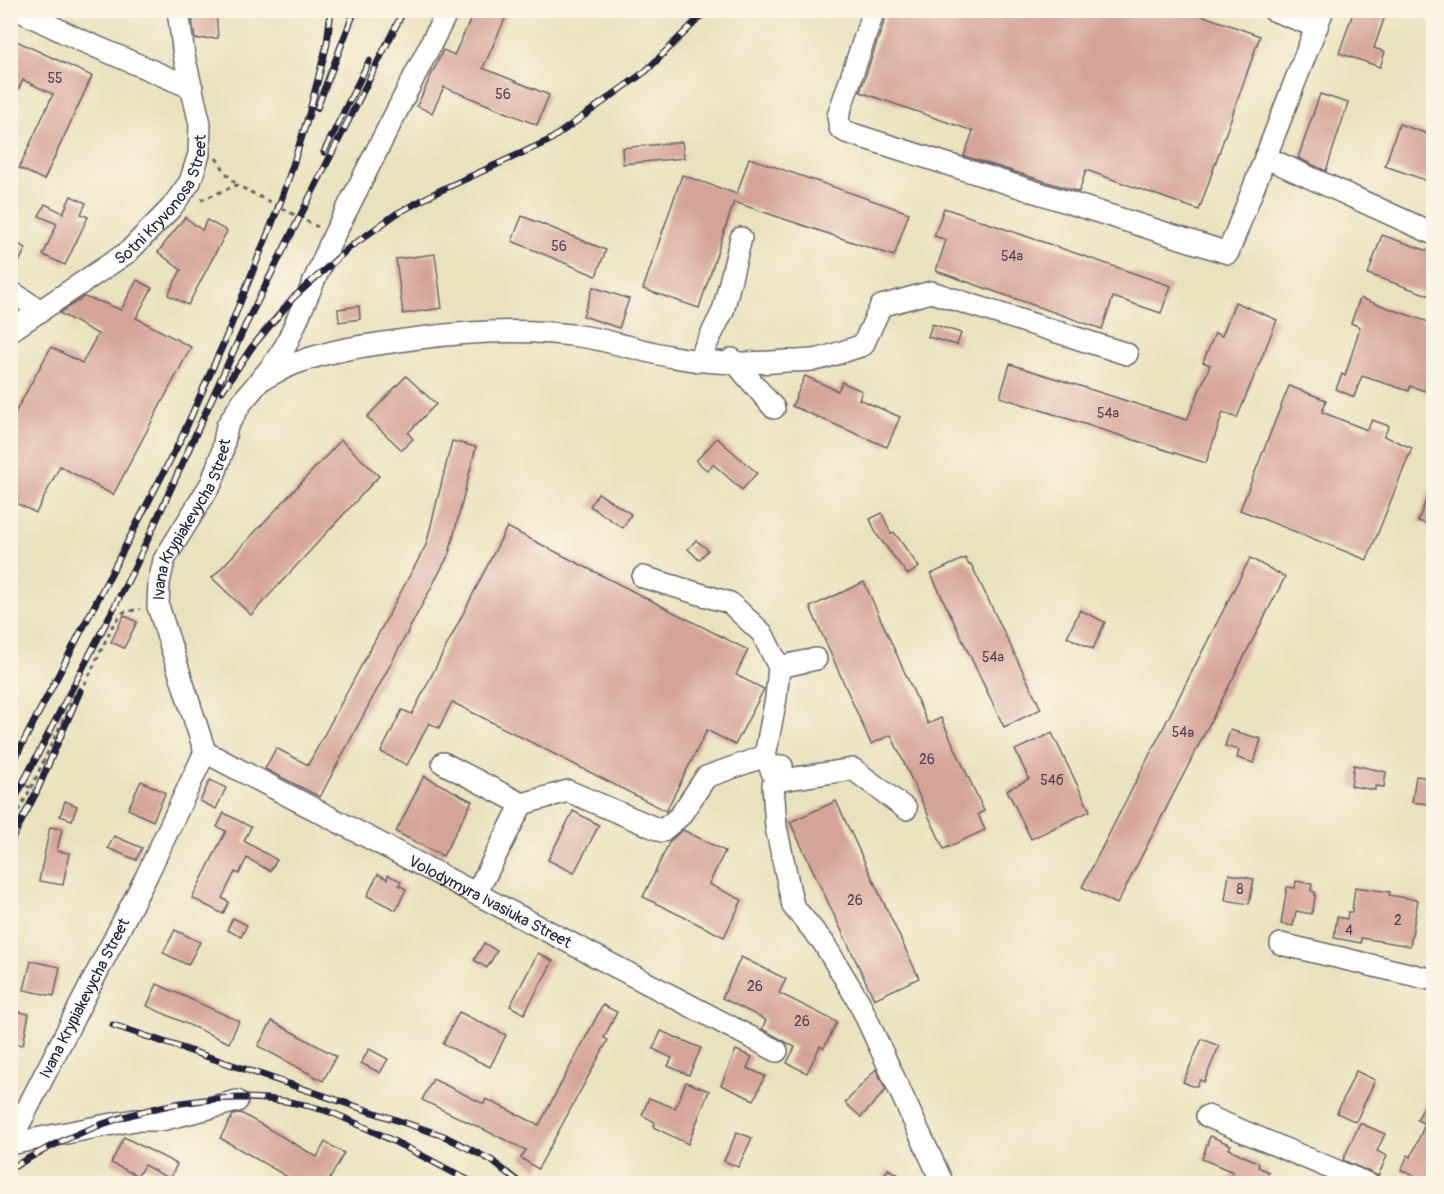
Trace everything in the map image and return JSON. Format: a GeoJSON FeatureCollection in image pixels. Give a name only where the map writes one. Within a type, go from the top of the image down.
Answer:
{"type":"FeatureCollection","features":[{"type":"Feature","properties":{"kind":"street"},"geometry":{"type":"LineString","coordinates":[[18,10],[78,39],[192,88]]}},
{"type":"Feature","properties":{"kind":"street","name":"Sotni Kryvonosa Street"},"geometry":{"type":"LineString","coordinates":[[10,331],[128,252],[171,208],[190,182],[199,154],[200,124],[184,56],[178,10]]}},
{"type":"Feature","properties":{"kind":"street","name":"Ivana Krypiakevycha Street"},"geometry":{"type":"LineString","coordinates":[[10,1143],[147,875],[205,752],[158,606],[159,583],[164,560],[212,482],[222,453],[227,426],[242,402],[286,345],[333,235],[448,10]]}},
{"type":"Feature","properties":{"kind":"street"},"geometry":{"type":"LineString","coordinates":[[874,10],[838,116],[840,128],[846,132],[1228,253],[1320,19],[1273,10]]}},
{"type":"Feature","properties":{"kind":"street"},"geometry":{"type":"LineString","coordinates":[[1265,157],[1434,234]]}},
{"type":"Feature","properties":{"kind":"street"},"geometry":{"type":"LineString","coordinates":[[698,361],[723,311],[741,238]]}},
{"type":"Feature","properties":{"kind":"street"},"geometry":{"type":"LineString","coordinates":[[10,291],[41,311]]}},
{"type":"Feature","properties":{"kind":"street"},"geometry":{"type":"LineString","coordinates":[[260,381],[282,368],[322,354],[397,341],[474,332],[516,331],[583,337],[698,361],[733,360],[767,363],[818,359],[862,345],[881,306],[932,292],[1127,354]]}},
{"type":"Feature","properties":{"kind":"street"},"geometry":{"type":"LineString","coordinates":[[733,360],[774,408]]}},
{"type":"Feature","properties":{"kind":"street"},"geometry":{"type":"LineString","coordinates":[[643,577],[730,603],[762,633],[779,667],[773,785],[776,828],[793,906],[823,942],[859,1002],[944,1184]]}},
{"type":"Feature","properties":{"kind":"street"},"geometry":{"type":"LineString","coordinates":[[779,667],[816,659]]}},
{"type":"Feature","properties":{"kind":"street","name":"Volodymyra Ivasiuka Street"},"geometry":{"type":"LineString","coordinates":[[205,752],[777,1051]]}},
{"type":"Feature","properties":{"kind":"street"},"geometry":{"type":"LineString","coordinates":[[443,763],[522,804],[568,792],[662,831],[680,816],[706,777],[774,767],[853,770],[906,809]]}},
{"type":"Feature","properties":{"kind":"street"},"geometry":{"type":"LineString","coordinates":[[476,894],[522,804]]}},
{"type":"Feature","properties":{"kind":"street"},"geometry":{"type":"LineString","coordinates":[[1281,944],[1434,980]]}},
{"type":"Feature","properties":{"kind":"street"},"geometry":{"type":"LineString","coordinates":[[10,1143],[135,1120],[161,1120],[237,1101]]}},
{"type":"Feature","properties":{"kind":"street"},"geometry":{"type":"LineString","coordinates":[[1207,1116],[1368,1184]]}},
{"type":"Feature","properties":{"kind":"path"},"geometry":{"type":"LineString","coordinates":[[171,208],[212,197],[237,185],[333,235]]}},
{"type":"Feature","properties":{"kind":"path"},"geometry":{"type":"LineString","coordinates":[[10,826],[31,788],[76,692],[86,682],[113,625],[124,612],[158,606]]}},
{"type":"Feature","properties":{"kind":"path"},"geometry":{"type":"LineString","coordinates":[[10,778],[31,788]]}},
{"type":"Feature","properties":{"kind":"building"},"geometry":{"type":"Polygon","coordinates":[[[191,10],[216,10],[218,38],[195,39],[191,10]]]}},
{"type":"Feature","properties":{"kind":"building"},"geometry":{"type":"Polygon","coordinates":[[[475,10],[509,10],[483,68],[549,95],[537,125],[444,87],[432,113],[417,106],[443,50],[454,55],[475,10]]]}},
{"type":"Feature","properties":{"kind":"building"},"geometry":{"type":"Polygon","coordinates":[[[888,10],[1187,10],[1260,36],[1199,210],[1086,170],[1079,192],[964,156],[973,131],[860,92],[888,10]]]}},
{"type":"Feature","properties":{"kind":"building"},"geometry":{"type":"Polygon","coordinates":[[[1354,10],[1387,10],[1374,48],[1385,52],[1380,67],[1339,53],[1354,10]]]}},
{"type":"Feature","properties":{"kind":"building"},"geometry":{"type":"Polygon","coordinates":[[[10,38],[92,76],[44,180],[19,168],[53,94],[23,80],[10,106],[10,38]]]}},
{"type":"Feature","properties":{"kind":"building"},"geometry":{"type":"Polygon","coordinates":[[[1320,94],[1348,103],[1326,171],[1298,158],[1320,94]]]}},
{"type":"Feature","properties":{"kind":"building"},"geometry":{"type":"Polygon","coordinates":[[[1399,124],[1434,136],[1434,183],[1385,166],[1399,124]]]}},
{"type":"Feature","properties":{"kind":"building"},"geometry":{"type":"Polygon","coordinates":[[[682,142],[684,158],[623,164],[622,148],[682,142]]]}},
{"type":"Feature","properties":{"kind":"building"},"geometry":{"type":"Polygon","coordinates":[[[749,158],[909,213],[894,256],[734,202],[699,308],[643,289],[682,175],[737,194],[749,158]]]}},
{"type":"Feature","properties":{"kind":"building"},"geometry":{"type":"Polygon","coordinates":[[[71,196],[86,203],[81,214],[88,217],[65,265],[43,255],[57,224],[39,216],[45,204],[63,213],[71,196]]]}},
{"type":"Feature","properties":{"kind":"building"},"geometry":{"type":"Polygon","coordinates":[[[944,208],[1171,286],[1161,313],[1113,297],[1102,329],[936,271],[946,240],[934,236],[944,208]]]}},
{"type":"Feature","properties":{"kind":"building"},"geometry":{"type":"Polygon","coordinates":[[[522,216],[606,250],[596,276],[512,241],[522,216]]]}},
{"type":"Feature","properties":{"kind":"building"},"geometry":{"type":"Polygon","coordinates":[[[185,217],[202,230],[207,220],[227,231],[188,305],[168,295],[181,270],[158,252],[185,217]]]}},
{"type":"Feature","properties":{"kind":"building"},"geometry":{"type":"Polygon","coordinates":[[[1382,235],[1434,253],[1434,297],[1368,274],[1382,235]]]}},
{"type":"Feature","properties":{"kind":"building"},"geometry":{"type":"Polygon","coordinates":[[[10,240],[26,248],[11,278],[10,278],[10,240]]]}},
{"type":"Feature","properties":{"kind":"building"},"geometry":{"type":"Polygon","coordinates":[[[435,254],[442,308],[403,314],[396,259],[435,254]]]}},
{"type":"Feature","properties":{"kind":"building"},"geometry":{"type":"Polygon","coordinates":[[[137,280],[152,288],[136,318],[191,347],[113,495],[60,466],[36,513],[10,500],[10,422],[51,347],[82,363],[98,334],[59,313],[84,297],[121,310],[137,280]]]}},
{"type":"Feature","properties":{"kind":"building"},"geometry":{"type":"Polygon","coordinates":[[[593,287],[629,299],[619,328],[583,316],[593,287]]]}},
{"type":"Feature","properties":{"kind":"building"},"geometry":{"type":"Polygon","coordinates":[[[1360,298],[1434,324],[1434,394],[1410,386],[1409,391],[1362,376],[1354,397],[1336,389],[1342,374],[1345,376],[1360,327],[1351,323],[1360,298]]]}},
{"type":"Feature","properties":{"kind":"building"},"geometry":{"type":"Polygon","coordinates":[[[1235,302],[1277,320],[1237,418],[1223,412],[1206,463],[1000,397],[1010,364],[1187,420],[1210,365],[1203,362],[1215,333],[1222,336],[1235,302]]]}},
{"type":"Feature","properties":{"kind":"building"},"geometry":{"type":"Polygon","coordinates":[[[359,306],[360,319],[339,322],[338,309],[359,306]]]}},
{"type":"Feature","properties":{"kind":"building"},"geometry":{"type":"Polygon","coordinates":[[[932,324],[961,333],[957,345],[928,337],[932,324]]]}},
{"type":"Feature","properties":{"kind":"building"},"geometry":{"type":"Polygon","coordinates":[[[406,376],[436,404],[408,433],[413,439],[402,450],[367,417],[406,376]]]}},
{"type":"Feature","properties":{"kind":"building"},"geometry":{"type":"Polygon","coordinates":[[[805,376],[838,391],[842,382],[862,391],[859,399],[900,417],[887,447],[792,406],[805,376]]]}},
{"type":"Feature","properties":{"kind":"building"},"geometry":{"type":"Polygon","coordinates":[[[1289,386],[1326,400],[1322,412],[1367,430],[1372,420],[1389,426],[1384,436],[1412,448],[1367,560],[1240,510],[1289,386]]]}},
{"type":"Feature","properties":{"kind":"building"},"geometry":{"type":"Polygon","coordinates":[[[717,438],[757,473],[742,490],[713,464],[708,471],[696,461],[717,438]]]}},
{"type":"Feature","properties":{"kind":"building"},"geometry":{"type":"Polygon","coordinates":[[[341,440],[379,476],[251,615],[212,578],[341,440]]]}},
{"type":"Feature","properties":{"kind":"building"},"geometry":{"type":"Polygon","coordinates":[[[452,441],[476,447],[449,554],[320,797],[265,769],[276,748],[308,765],[426,545],[452,441]]]}},
{"type":"Feature","properties":{"kind":"building"},"geometry":{"type":"Polygon","coordinates":[[[1432,484],[1434,518],[1431,525],[1418,521],[1432,484]]]}},
{"type":"Feature","properties":{"kind":"building"},"geometry":{"type":"Polygon","coordinates":[[[598,493],[631,514],[623,528],[590,506],[598,493]]]}},
{"type":"Feature","properties":{"kind":"building"},"geometry":{"type":"Polygon","coordinates":[[[882,513],[891,534],[894,532],[919,567],[908,575],[877,535],[870,519],[882,513]]]}},
{"type":"Feature","properties":{"kind":"building"},"geometry":{"type":"Polygon","coordinates":[[[507,527],[748,650],[736,675],[764,689],[735,745],[707,730],[666,811],[452,702],[439,728],[429,723],[407,765],[381,752],[402,710],[412,714],[507,527]]]}},
{"type":"Feature","properties":{"kind":"building"},"geometry":{"type":"Polygon","coordinates":[[[696,540],[708,550],[699,560],[688,549],[696,540]]]}},
{"type":"Feature","properties":{"kind":"building"},"geometry":{"type":"Polygon","coordinates":[[[965,558],[969,565],[971,564],[1041,709],[1004,727],[931,574],[965,558]]]}},
{"type":"Feature","properties":{"kind":"building"},"geometry":{"type":"Polygon","coordinates":[[[1250,558],[1285,577],[1117,904],[1082,887],[1250,558]]]}},
{"type":"Feature","properties":{"kind":"building"},"geometry":{"type":"Polygon","coordinates":[[[864,582],[928,724],[941,718],[984,811],[978,814],[985,830],[944,849],[891,735],[871,744],[810,607],[864,582]]]}},
{"type":"Feature","properties":{"kind":"building"},"geometry":{"type":"Polygon","coordinates":[[[1080,610],[1105,622],[1093,649],[1067,637],[1080,610]]]}},
{"type":"Feature","properties":{"kind":"building"},"geometry":{"type":"Polygon","coordinates":[[[124,615],[137,622],[124,648],[111,642],[124,615]]]}},
{"type":"Feature","properties":{"kind":"building"},"geometry":{"type":"Polygon","coordinates":[[[1230,730],[1261,739],[1254,763],[1237,758],[1239,750],[1225,746],[1230,730]]]}},
{"type":"Feature","properties":{"kind":"building"},"geometry":{"type":"Polygon","coordinates":[[[1052,733],[1090,811],[1031,839],[1007,790],[1029,779],[1015,750],[1052,733]]]}},
{"type":"Feature","properties":{"kind":"building"},"geometry":{"type":"Polygon","coordinates":[[[1354,765],[1386,772],[1384,787],[1375,786],[1375,790],[1351,786],[1354,765]]]}},
{"type":"Feature","properties":{"kind":"building"},"geometry":{"type":"Polygon","coordinates":[[[424,776],[472,801],[443,856],[396,832],[424,776]]]}},
{"type":"Feature","properties":{"kind":"building"},"geometry":{"type":"Polygon","coordinates":[[[1416,776],[1434,779],[1434,805],[1412,802],[1416,776]]]}},
{"type":"Feature","properties":{"kind":"building"},"geometry":{"type":"Polygon","coordinates":[[[210,780],[226,788],[216,809],[200,801],[210,780]]]}},
{"type":"Feature","properties":{"kind":"building"},"geometry":{"type":"Polygon","coordinates":[[[141,781],[165,794],[153,821],[128,809],[141,781]]]}},
{"type":"Feature","properties":{"kind":"building"},"geometry":{"type":"Polygon","coordinates":[[[65,801],[77,806],[72,820],[60,816],[65,801]]]}},
{"type":"Feature","properties":{"kind":"building"},"geometry":{"type":"Polygon","coordinates":[[[836,801],[919,978],[874,999],[790,822],[836,801]]]}},
{"type":"Feature","properties":{"kind":"building"},"geometry":{"type":"Polygon","coordinates":[[[573,811],[599,825],[574,873],[548,860],[573,811]]]}},
{"type":"Feature","properties":{"kind":"building"},"geometry":{"type":"Polygon","coordinates":[[[224,813],[251,827],[244,841],[277,860],[270,871],[247,858],[239,874],[235,872],[222,898],[229,902],[223,914],[192,898],[226,831],[217,827],[224,813]]]}},
{"type":"Feature","properties":{"kind":"building"},"geometry":{"type":"Polygon","coordinates":[[[50,827],[62,829],[57,851],[69,853],[63,885],[39,881],[50,827]]]}},
{"type":"Feature","properties":{"kind":"building"},"geometry":{"type":"Polygon","coordinates":[[[683,830],[725,851],[709,884],[742,900],[724,937],[643,897],[670,841],[683,830]]]}},
{"type":"Feature","properties":{"kind":"building"},"geometry":{"type":"Polygon","coordinates":[[[114,836],[142,848],[136,860],[108,848],[114,836]]]}},
{"type":"Feature","properties":{"kind":"building"},"geometry":{"type":"Polygon","coordinates":[[[378,874],[387,879],[388,875],[401,881],[399,885],[406,889],[396,910],[367,896],[378,874]]]}},
{"type":"Feature","properties":{"kind":"building"},"geometry":{"type":"Polygon","coordinates":[[[1229,874],[1254,879],[1249,904],[1225,900],[1229,874]]]}},
{"type":"Feature","properties":{"kind":"building"},"geometry":{"type":"Polygon","coordinates":[[[1296,881],[1312,884],[1311,891],[1315,892],[1313,910],[1311,914],[1296,911],[1293,926],[1281,924],[1287,887],[1295,888],[1296,881]]]}},
{"type":"Feature","properties":{"kind":"building"},"geometry":{"type":"Polygon","coordinates":[[[1355,887],[1390,892],[1389,895],[1418,900],[1410,946],[1361,938],[1361,943],[1334,938],[1337,917],[1347,919],[1348,912],[1352,912],[1355,887]]]}},
{"type":"Feature","properties":{"kind":"building"},"geometry":{"type":"Polygon","coordinates":[[[233,918],[247,925],[241,937],[227,930],[233,918]]]}},
{"type":"Feature","properties":{"kind":"building"},"geometry":{"type":"Polygon","coordinates":[[[175,930],[200,942],[188,965],[163,953],[175,930]]]}},
{"type":"Feature","properties":{"kind":"building"},"geometry":{"type":"Polygon","coordinates":[[[484,943],[497,951],[487,968],[474,960],[484,943]]]}},
{"type":"Feature","properties":{"kind":"building"},"geometry":{"type":"Polygon","coordinates":[[[538,953],[553,961],[524,1014],[510,1006],[538,953]]]}},
{"type":"Feature","properties":{"kind":"building"},"geometry":{"type":"Polygon","coordinates":[[[741,957],[786,979],[779,993],[837,1022],[824,1048],[820,1046],[807,1073],[787,1063],[795,1047],[762,1029],[766,1020],[722,998],[741,957]]]}},
{"type":"Feature","properties":{"kind":"building"},"geometry":{"type":"Polygon","coordinates":[[[31,961],[60,967],[54,996],[24,990],[31,961]]]}},
{"type":"Feature","properties":{"kind":"building"},"geometry":{"type":"Polygon","coordinates":[[[157,984],[239,1021],[229,1043],[147,1006],[157,984]]]}},
{"type":"Feature","properties":{"kind":"building"},"geometry":{"type":"Polygon","coordinates":[[[603,1005],[617,1012],[604,1038],[608,1040],[538,1169],[521,1158],[526,1150],[422,1100],[433,1079],[484,1104],[486,1099],[539,1125],[603,1005]]]}},
{"type":"Feature","properties":{"kind":"building"},"geometry":{"type":"Polygon","coordinates":[[[10,1010],[29,1014],[23,1045],[10,1043],[10,1010]]]}},
{"type":"Feature","properties":{"kind":"building"},"geometry":{"type":"Polygon","coordinates":[[[459,1012],[506,1035],[490,1067],[443,1044],[459,1012]]]}},
{"type":"Feature","properties":{"kind":"building"},"geometry":{"type":"Polygon","coordinates":[[[272,1021],[336,1056],[323,1081],[258,1046],[272,1021]]]}},
{"type":"Feature","properties":{"kind":"building"},"geometry":{"type":"Polygon","coordinates":[[[661,1031],[701,1048],[689,1075],[668,1066],[672,1058],[653,1049],[661,1031]]]}},
{"type":"Feature","properties":{"kind":"building"},"geometry":{"type":"Polygon","coordinates":[[[1202,1039],[1219,1046],[1204,1082],[1200,1080],[1197,1086],[1192,1086],[1183,1082],[1202,1039]]]}},
{"type":"Feature","properties":{"kind":"building"},"geometry":{"type":"Polygon","coordinates":[[[369,1049],[388,1059],[380,1073],[361,1063],[369,1049]]]}},
{"type":"Feature","properties":{"kind":"building"},"geometry":{"type":"Polygon","coordinates":[[[736,1050],[752,1057],[747,1068],[765,1076],[754,1100],[721,1085],[736,1050]]]}},
{"type":"Feature","properties":{"kind":"building"},"geometry":{"type":"Polygon","coordinates":[[[876,1069],[886,1090],[861,1117],[845,1103],[876,1069]]]}},
{"type":"Feature","properties":{"kind":"building"},"geometry":{"type":"Polygon","coordinates":[[[1356,1071],[1375,1080],[1356,1122],[1337,1113],[1356,1071]]]}},
{"type":"Feature","properties":{"kind":"building"},"geometry":{"type":"Polygon","coordinates":[[[686,1082],[709,1091],[688,1144],[653,1127],[655,1122],[642,1115],[649,1098],[675,1108],[686,1082]]]}},
{"type":"Feature","properties":{"kind":"building"},"geometry":{"type":"Polygon","coordinates":[[[1434,1088],[1433,1184],[1401,1170],[1408,1155],[1411,1157],[1425,1124],[1417,1120],[1434,1088]]]}},
{"type":"Feature","properties":{"kind":"building"},"geometry":{"type":"Polygon","coordinates":[[[241,1113],[317,1157],[325,1142],[344,1153],[327,1184],[300,1184],[220,1138],[233,1115],[241,1113]]]}},
{"type":"Feature","properties":{"kind":"building"},"geometry":{"type":"Polygon","coordinates":[[[1360,1123],[1385,1134],[1377,1151],[1387,1156],[1378,1176],[1343,1160],[1360,1123]]]}},
{"type":"Feature","properties":{"kind":"building"},"geometry":{"type":"Polygon","coordinates":[[[737,1132],[752,1138],[738,1167],[724,1161],[737,1132]]]}},
{"type":"Feature","properties":{"kind":"building"},"geometry":{"type":"Polygon","coordinates":[[[1210,1136],[1231,1145],[1229,1149],[1259,1163],[1258,1167],[1269,1172],[1263,1184],[1227,1184],[1233,1172],[1202,1159],[1210,1136]]]}},
{"type":"Feature","properties":{"kind":"building"},"geometry":{"type":"Polygon","coordinates":[[[124,1137],[177,1164],[170,1179],[144,1165],[138,1176],[111,1163],[124,1137]]]}},
{"type":"Feature","properties":{"kind":"building"},"geometry":{"type":"Polygon","coordinates":[[[888,1169],[915,1184],[879,1184],[888,1169]]]}},
{"type":"Feature","properties":{"kind":"railway"},"geometry":{"type":"LineString","coordinates":[[10,768],[181,439],[225,340],[292,168],[327,44],[331,10]]}},
{"type":"Feature","properties":{"kind":"railway"},"geometry":{"type":"LineString","coordinates":[[317,108],[355,10]]}},
{"type":"Feature","properties":{"kind":"railway"},"geometry":{"type":"LineString","coordinates":[[10,808],[135,567],[246,324],[404,10]]}},
{"type":"Feature","properties":{"kind":"railway"},"geometry":{"type":"LineString","coordinates":[[222,391],[252,347],[293,298],[349,248],[396,214],[437,192],[550,140],[646,71],[707,10]]}},
{"type":"Feature","properties":{"kind":"railway"},"geometry":{"type":"LineString","coordinates":[[324,152],[369,61]]}},
{"type":"Feature","properties":{"kind":"railway"},"geometry":{"type":"LineString","coordinates":[[10,843],[36,793],[80,691]]}},
{"type":"Feature","properties":{"kind":"railway"},"geometry":{"type":"LineString","coordinates":[[113,1025],[444,1136],[491,1160],[521,1184]]}},
{"type":"Feature","properties":{"kind":"railway"},"geometry":{"type":"LineString","coordinates":[[10,1169],[45,1149],[121,1118],[161,1107],[202,1100],[243,1098],[284,1101],[324,1110],[384,1136],[475,1184]]}}]}
